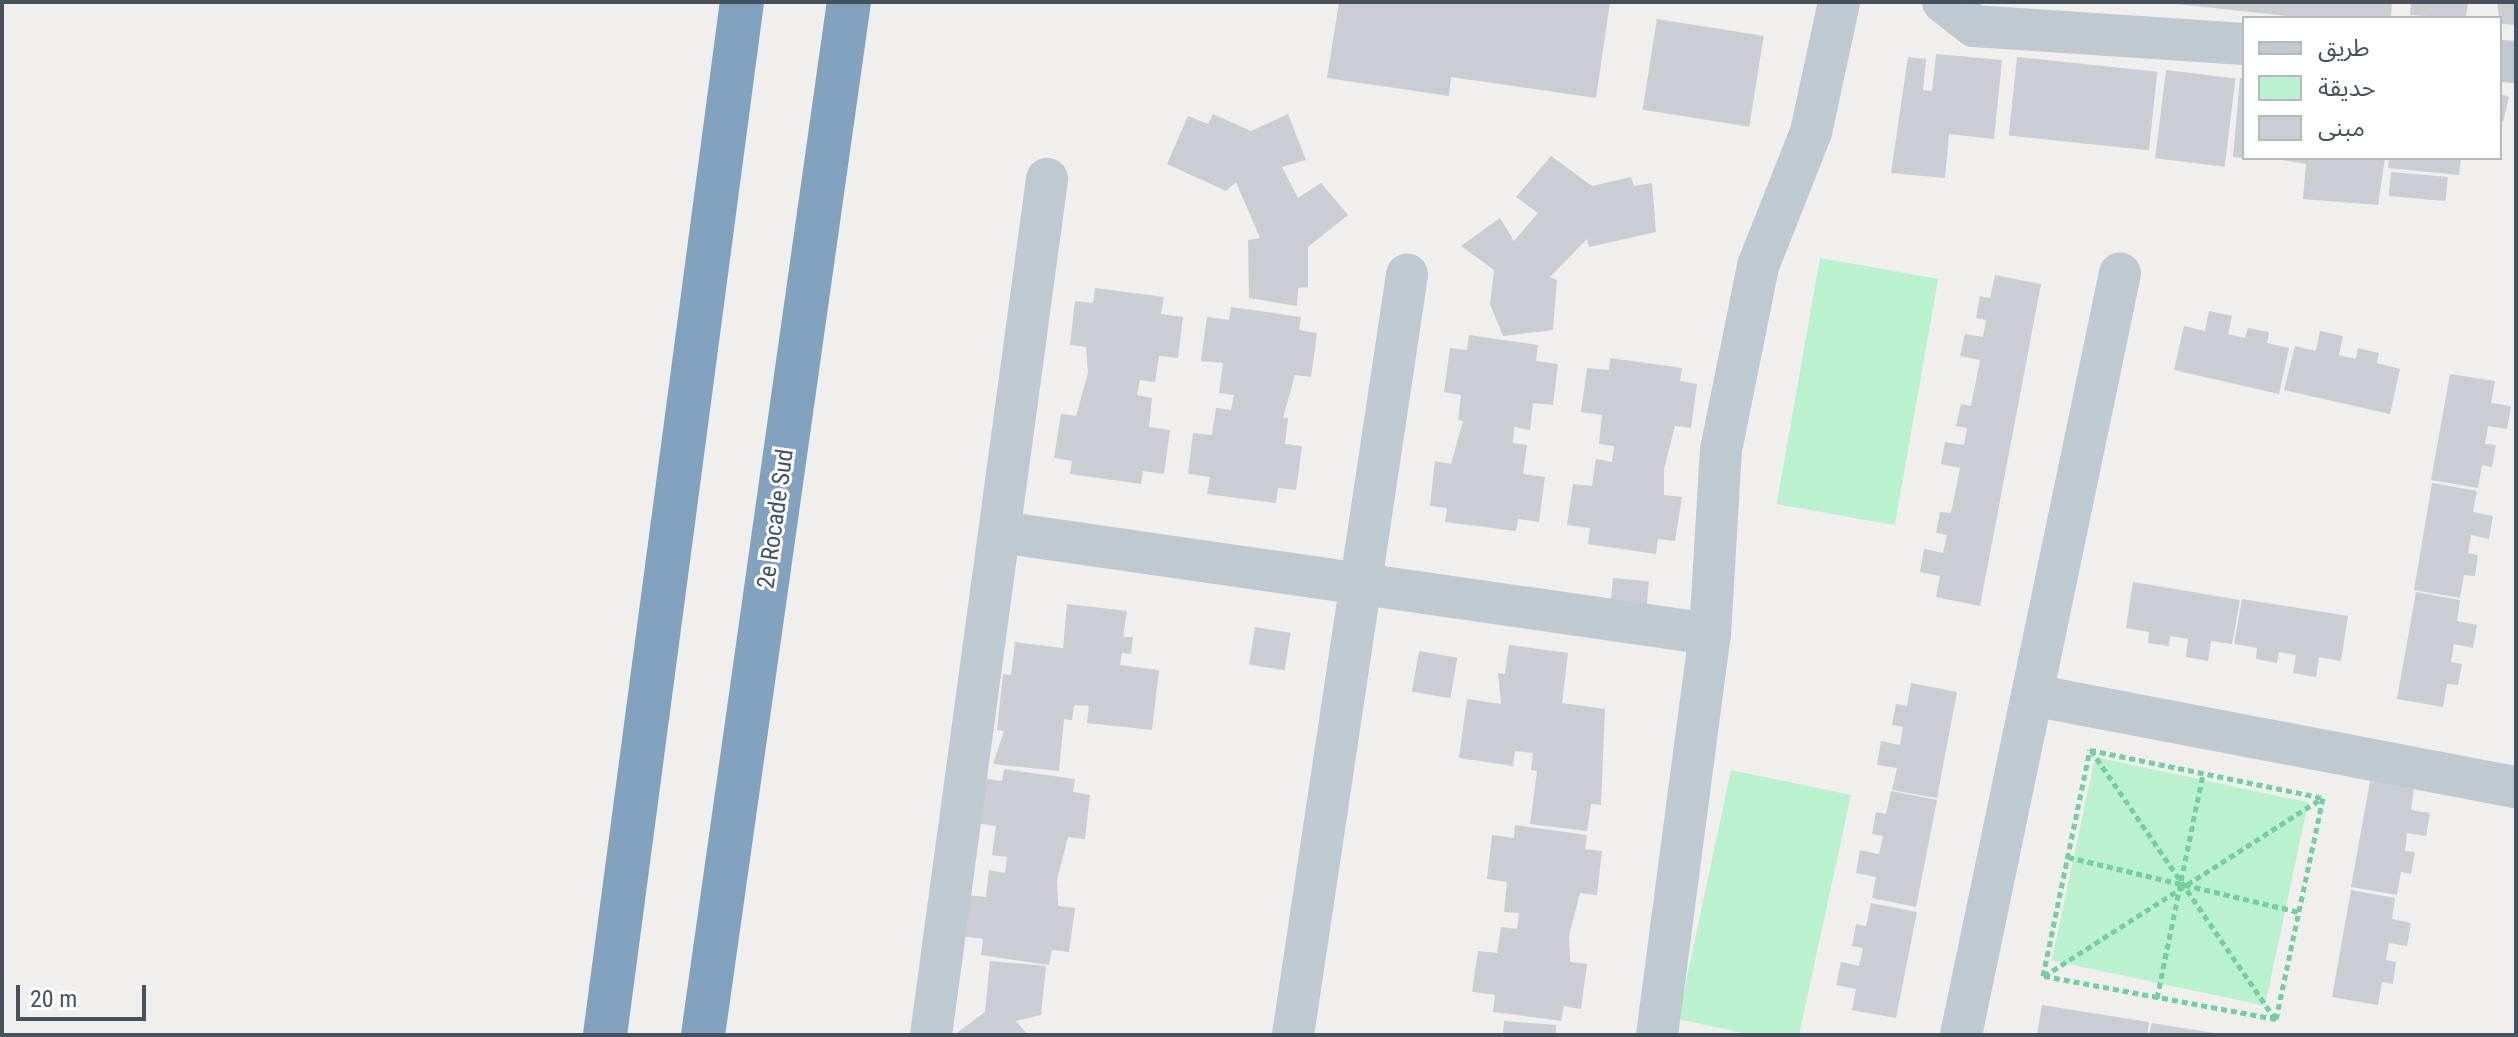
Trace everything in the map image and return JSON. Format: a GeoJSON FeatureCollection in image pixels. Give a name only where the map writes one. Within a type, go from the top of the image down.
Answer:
{"type":"FeatureCollection","features":[{"type":"Feature","properties":{"kind":"highway"},"geometry":{"type":"LineString","coordinates":[[605,1035],[742,2]]}},
{"type":"Feature","properties":{"kind":"highway","name":"2e Rocade Sud"},"geometry":{"type":"LineString","coordinates":[[703,1035],[849,2]]}},
{"type":"Feature","properties":{"kind":"street"},"geometry":{"type":"LineString","coordinates":[[1657,1035],[1710,634],[1721,450],[1758,266],[1811,132],[1839,2]]}},
{"type":"Feature","properties":{"kind":"street"},"geometry":{"type":"LineString","coordinates":[[1943,2],[1974,26],[2242,44]]}},
{"type":"Feature","properties":{"kind":"street"},"geometry":{"type":"LineString","coordinates":[[931,1035],[1047,179]]}},
{"type":"Feature","properties":{"kind":"street"},"geometry":{"type":"LineString","coordinates":[[1961,1035],[2120,273]]}},
{"type":"Feature","properties":{"kind":"street"},"geometry":{"type":"LineString","coordinates":[[1293,1035],[1407,275]]}},
{"type":"Feature","properties":{"kind":"street"},"geometry":{"type":"LineString","coordinates":[[1000,532],[1359,588],[1710,634]]}},
{"type":"Feature","properties":{"kind":"street"},"geometry":{"type":"LineString","coordinates":[[2032,695],[2516,787]]}},
{"type":"Feature","properties":{"kind":"path"},"geometry":{"type":"LineString","coordinates":[[2090,750],[2323,798]]}},
{"type":"Feature","properties":{"kind":"path"},"geometry":{"type":"LineString","coordinates":[[2043,976],[2090,750]]}},
{"type":"Feature","properties":{"kind":"path"},"geometry":{"type":"LineString","coordinates":[[2090,750],[2276,1019]]}},
{"type":"Feature","properties":{"kind":"path"},"geometry":{"type":"LineString","coordinates":[[2157,998],[2203,773]]}},
{"type":"Feature","properties":{"kind":"path"},"geometry":{"type":"LineString","coordinates":[[2043,976],[2181,884],[2323,798]]}},
{"type":"Feature","properties":{"kind":"path"},"geometry":{"type":"LineString","coordinates":[[2276,1019],[2323,798]]}},
{"type":"Feature","properties":{"kind":"path"},"geometry":{"type":"LineString","coordinates":[[2068,857],[2299,912]]}},
{"type":"Feature","properties":{"kind":"path"},"geometry":{"type":"LineString","coordinates":[[2043,976],[2276,1019]]}},
{"type":"Feature","properties":{"kind":"green space"},"geometry":{"type":"Polygon","coordinates":[[[1820,258],[1938,279],[1895,525],[1777,504],[1820,258]]]}},
{"type":"Feature","properties":{"kind":"green space"},"geometry":{"type":"Polygon","coordinates":[[[2095,757],[2308,802],[2265,1006],[2052,960],[2095,757]]]}},
{"type":"Feature","properties":{"kind":"green space"},"geometry":{"type":"Polygon","coordinates":[[[1731,770],[1851,795],[1799,1035],[1751,1035],[1678,1019],[1731,770]]]}},
{"type":"Feature","properties":{"kind":"building"},"geometry":{"type":"Polygon","coordinates":[[[1339,2],[1610,2],[1596,98],[1451,77],[1449,96],[1327,78],[1339,2]]]}},
{"type":"Feature","properties":{"kind":"building"},"geometry":{"type":"Polygon","coordinates":[[[2392,2],[2391,16],[2289,16],[2176,4],[2392,2]]]}},
{"type":"Feature","properties":{"kind":"building"},"geometry":{"type":"Polygon","coordinates":[[[2411,2],[2468,2],[2466,16],[2410,15],[2411,2]]]}},
{"type":"Feature","properties":{"kind":"building"},"geometry":{"type":"Polygon","coordinates":[[[2497,2],[2516,2],[2516,25],[2502,24],[2502,16],[2499,16],[2497,2]]]}},
{"type":"Feature","properties":{"kind":"building"},"geometry":{"type":"Polygon","coordinates":[[[1657,19],[1764,36],[1749,127],[1643,110],[1657,19]]]}},
{"type":"Feature","properties":{"kind":"building"},"geometry":{"type":"Polygon","coordinates":[[[1936,54],[2002,60],[1994,139],[1949,134],[1945,178],[1891,173],[1908,57],[1926,59],[1923,90],[1932,91],[1936,54]]]}},
{"type":"Feature","properties":{"kind":"building"},"geometry":{"type":"Polygon","coordinates":[[[2017,57],[2157,72],[2149,150],[2009,136],[2017,57]]]}},
{"type":"Feature","properties":{"kind":"building"},"geometry":{"type":"Polygon","coordinates":[[[2166,70],[2235,79],[2225,167],[2155,158],[2166,70]]]}},
{"type":"Feature","properties":{"kind":"building"},"geometry":{"type":"Polygon","coordinates":[[[2240,78],[2242,78],[2242,158],[2233,157],[2240,78]]]}},
{"type":"Feature","properties":{"kind":"building"},"geometry":{"type":"Polygon","coordinates":[[[2502,95],[2509,97],[2502,122],[2502,95]]]}},
{"type":"Feature","properties":{"kind":"building"},"geometry":{"type":"Polygon","coordinates":[[[1213,114],[1251,131],[1288,114],[1306,160],[1282,167],[1298,198],[1321,183],[1348,215],[1308,247],[1308,287],[1298,288],[1297,306],[1249,298],[1248,240],[1260,238],[1236,182],[1226,191],[1167,164],[1188,116],[1208,124],[1213,114]]]}},
{"type":"Feature","properties":{"kind":"building"},"geometry":{"type":"Polygon","coordinates":[[[1551,156],[1592,186],[1631,177],[1634,186],[1652,183],[1656,232],[1589,247],[1587,239],[1550,277],[1557,280],[1553,330],[1503,336],[1490,304],[1494,270],[1461,246],[1500,218],[1514,241],[1538,213],[1516,197],[1551,156]]]}},
{"type":"Feature","properties":{"kind":"building"},"geometry":{"type":"Polygon","coordinates":[[[2281,160],[2385,160],[2378,205],[2303,199],[2306,164],[2281,160]]]}},
{"type":"Feature","properties":{"kind":"building"},"geometry":{"type":"Polygon","coordinates":[[[2389,160],[2461,160],[2459,175],[2388,168],[2389,160]]]}},
{"type":"Feature","properties":{"kind":"building"},"geometry":{"type":"Polygon","coordinates":[[[2391,172],[2448,177],[2446,201],[2389,196],[2391,172]]]}},
{"type":"Feature","properties":{"kind":"building"},"geometry":{"type":"Polygon","coordinates":[[[1995,275],[2041,284],[1980,606],[1936,597],[1940,576],[1920,572],[1924,549],[1943,553],[1947,535],[1936,533],[1940,512],[1951,513],[1960,468],[1941,464],[1945,442],[1964,445],[1967,428],[1956,426],[1961,404],[1971,406],[1980,360],[1960,356],[1965,334],[1983,337],[1986,320],[1976,318],[1980,296],[1990,298],[1995,275]]]}},
{"type":"Feature","properties":{"kind":"building"},"geometry":{"type":"Polygon","coordinates":[[[1095,288],[1164,297],[1161,314],[1183,317],[1178,358],[1159,356],[1155,382],[1140,380],[1137,395],[1152,398],[1149,427],[1170,430],[1164,474],[1143,471],[1141,484],[1070,474],[1072,461],[1054,458],[1061,414],[1076,416],[1088,373],[1086,347],[1070,345],[1075,301],[1093,303],[1095,288]]]}},
{"type":"Feature","properties":{"kind":"building"},"geometry":{"type":"Polygon","coordinates":[[[1231,307],[1301,317],[1299,330],[1317,333],[1311,377],[1295,375],[1283,418],[1288,418],[1285,444],[1302,446],[1296,490],[1278,488],[1276,503],[1207,494],[1210,477],[1188,474],[1193,433],[1212,435],[1216,408],[1231,410],[1234,395],[1219,393],[1223,363],[1201,361],[1207,317],[1229,320],[1231,307]]]}},
{"type":"Feature","properties":{"kind":"building"},"geometry":{"type":"Polygon","coordinates":[[[2209,311],[2232,316],[2228,334],[2245,338],[2248,328],[2269,332],[2267,343],[2289,348],[2279,394],[2174,370],[2184,326],[2205,331],[2209,311]]]}},
{"type":"Feature","properties":{"kind":"building"},"geometry":{"type":"Polygon","coordinates":[[[2320,331],[2343,336],[2339,355],[2356,359],[2358,348],[2379,353],[2377,363],[2400,369],[2390,414],[2284,390],[2295,346],[2316,351],[2320,331]]]}},
{"type":"Feature","properties":{"kind":"building"},"geometry":{"type":"Polygon","coordinates":[[[1469,335],[1538,345],[1536,361],[1558,364],[1553,405],[1533,403],[1530,430],[1514,427],[1513,443],[1527,445],[1523,474],[1545,477],[1539,522],[1518,519],[1516,531],[1445,522],[1447,508],[1430,506],[1435,461],[1451,464],[1463,421],[1458,420],[1461,395],[1444,392],[1450,348],[1467,350],[1469,335]]]}},
{"type":"Feature","properties":{"kind":"building"},"geometry":{"type":"Polygon","coordinates":[[[1610,358],[1682,368],[1680,381],[1697,384],[1691,428],[1675,426],[1664,469],[1664,495],[1682,497],[1675,541],[1658,539],[1656,554],[1588,544],[1590,528],[1567,525],[1573,484],[1592,486],[1596,459],[1612,462],[1614,446],[1599,444],[1602,415],[1581,412],[1587,368],[1609,370],[1610,358]]]}},
{"type":"Feature","properties":{"kind":"building"},"geometry":{"type":"Polygon","coordinates":[[[2450,374],[2495,381],[2491,403],[2511,406],[2507,429],[2488,426],[2485,444],[2496,445],[2492,467],[2482,465],[2478,488],[2431,480],[2450,374]]]}},
{"type":"Feature","properties":{"kind":"building"},"geometry":{"type":"Polygon","coordinates":[[[2432,483],[2477,491],[2473,512],[2493,516],[2489,539],[2471,535],[2468,553],[2478,555],[2475,576],[2464,575],[2460,598],[2414,590],[2432,483]]]}},
{"type":"Feature","properties":{"kind":"building"},"geometry":{"type":"Polygon","coordinates":[[[1613,578],[1649,581],[1646,614],[1610,611],[1613,578]]]}},
{"type":"Feature","properties":{"kind":"building"},"geometry":{"type":"Polygon","coordinates":[[[2133,582],[2240,600],[2232,644],[2211,641],[2208,661],[2186,657],[2188,639],[2170,636],[2169,646],[2148,643],[2149,632],[2126,628],[2133,582]]]}},
{"type":"Feature","properties":{"kind":"building"},"geometry":{"type":"Polygon","coordinates":[[[2416,592],[2460,600],[2457,621],[2477,625],[2473,648],[2454,644],[2451,662],[2462,664],[2458,685],[2447,684],[2443,707],[2397,699],[2416,592]]]}},
{"type":"Feature","properties":{"kind":"building"},"geometry":{"type":"Polygon","coordinates":[[[2242,599],[2348,616],[2341,661],[2319,657],[2316,677],[2293,673],[2296,655],[2279,652],[2277,663],[2256,659],[2257,648],[2234,644],[2242,599]]]}},
{"type":"Feature","properties":{"kind":"building"},"geometry":{"type":"Polygon","coordinates":[[[1067,604],[1127,611],[1123,637],[1133,637],[1131,654],[1122,653],[1120,665],[1159,670],[1152,730],[1087,723],[1089,706],[1074,705],[1072,720],[1064,719],[1059,771],[993,764],[1004,731],[997,730],[1003,674],[1011,675],[1015,642],[1063,648],[1067,604]]]}},
{"type":"Feature","properties":{"kind":"building"},"geometry":{"type":"Polygon","coordinates":[[[1255,627],[1291,633],[1285,670],[1249,665],[1255,627]]]}},
{"type":"Feature","properties":{"kind":"building"},"geometry":{"type":"Polygon","coordinates":[[[1509,645],[1568,653],[1562,703],[1605,709],[1601,805],[1591,804],[1587,831],[1530,824],[1537,771],[1531,770],[1533,753],[1515,751],[1513,766],[1459,758],[1467,699],[1501,704],[1498,673],[1505,674],[1509,645]]]}},
{"type":"Feature","properties":{"kind":"building"},"geometry":{"type":"Polygon","coordinates":[[[1419,651],[1457,658],[1450,698],[1412,691],[1419,651]]]}},
{"type":"Feature","properties":{"kind":"building"},"geometry":{"type":"Polygon","coordinates":[[[1911,683],[1957,692],[1937,798],[1892,790],[1897,768],[1877,765],[1881,741],[1900,745],[1903,727],[1892,725],[1896,704],[1907,706],[1911,683]]]}},
{"type":"Feature","properties":{"kind":"building"},"geometry":{"type":"Polygon","coordinates":[[[1004,769],[1075,779],[1073,792],[1090,795],[1085,839],[1068,837],[1057,880],[1058,906],[1075,908],[1069,952],[1052,950],[1049,965],[981,955],[983,939],[961,936],[966,895],[986,897],[989,870],[1005,873],[1007,857],[992,855],[996,826],[975,823],[980,778],[1002,781],[1004,769]]]}},
{"type":"Feature","properties":{"kind":"building"},"geometry":{"type":"Polygon","coordinates":[[[2370,781],[2414,788],[2411,810],[2430,813],[2426,836],[2407,833],[2405,851],[2415,852],[2411,874],[2401,872],[2397,895],[2351,887],[2370,781]]]}},
{"type":"Feature","properties":{"kind":"building"},"geometry":{"type":"Polygon","coordinates":[[[1891,791],[1937,800],[1916,907],[1872,898],[1876,877],[1856,873],[1860,850],[1879,854],[1883,836],[1872,834],[1876,812],[1886,814],[1891,791]]]}},
{"type":"Feature","properties":{"kind":"building"},"geometry":{"type":"Polygon","coordinates":[[[1515,825],[1587,835],[1585,849],[1602,851],[1597,895],[1580,893],[1569,936],[1570,962],[1587,964],[1581,1009],[1564,1006],[1561,1021],[1493,1012],[1495,995],[1472,992],[1478,951],[1497,953],[1501,927],[1517,929],[1519,913],[1504,912],[1507,882],[1487,879],[1492,835],[1514,838],[1515,825]]]}},
{"type":"Feature","properties":{"kind":"building"},"geometry":{"type":"Polygon","coordinates":[[[2351,890],[2395,898],[2392,919],[2411,923],[2407,946],[2389,943],[2386,960],[2396,962],[2393,984],[2382,982],[2378,1005],[2332,997],[2351,890]]]}},
{"type":"Feature","properties":{"kind":"building"},"geometry":{"type":"Polygon","coordinates":[[[1871,903],[1917,912],[1896,1018],[1852,1010],[1856,989],[1836,985],[1841,962],[1859,966],[1863,948],[1852,946],[1856,924],[1866,926],[1871,903]]]}},
{"type":"Feature","properties":{"kind":"building"},"geometry":{"type":"Polygon","coordinates":[[[990,961],[1046,966],[1041,1015],[1016,1021],[1028,1035],[954,1035],[985,1012],[990,961]]]}},
{"type":"Feature","properties":{"kind":"building"},"geometry":{"type":"Polygon","coordinates":[[[2042,1005],[2149,1022],[2147,1035],[2037,1035],[2042,1005]]]}},
{"type":"Feature","properties":{"kind":"building"},"geometry":{"type":"Polygon","coordinates":[[[1504,1021],[1556,1025],[1556,1035],[1503,1035],[1504,1021]]]}},
{"type":"Feature","properties":{"kind":"building"},"geometry":{"type":"Polygon","coordinates":[[[2152,1023],[2214,1033],[2214,1035],[2149,1035],[2152,1023]]]}}]}
